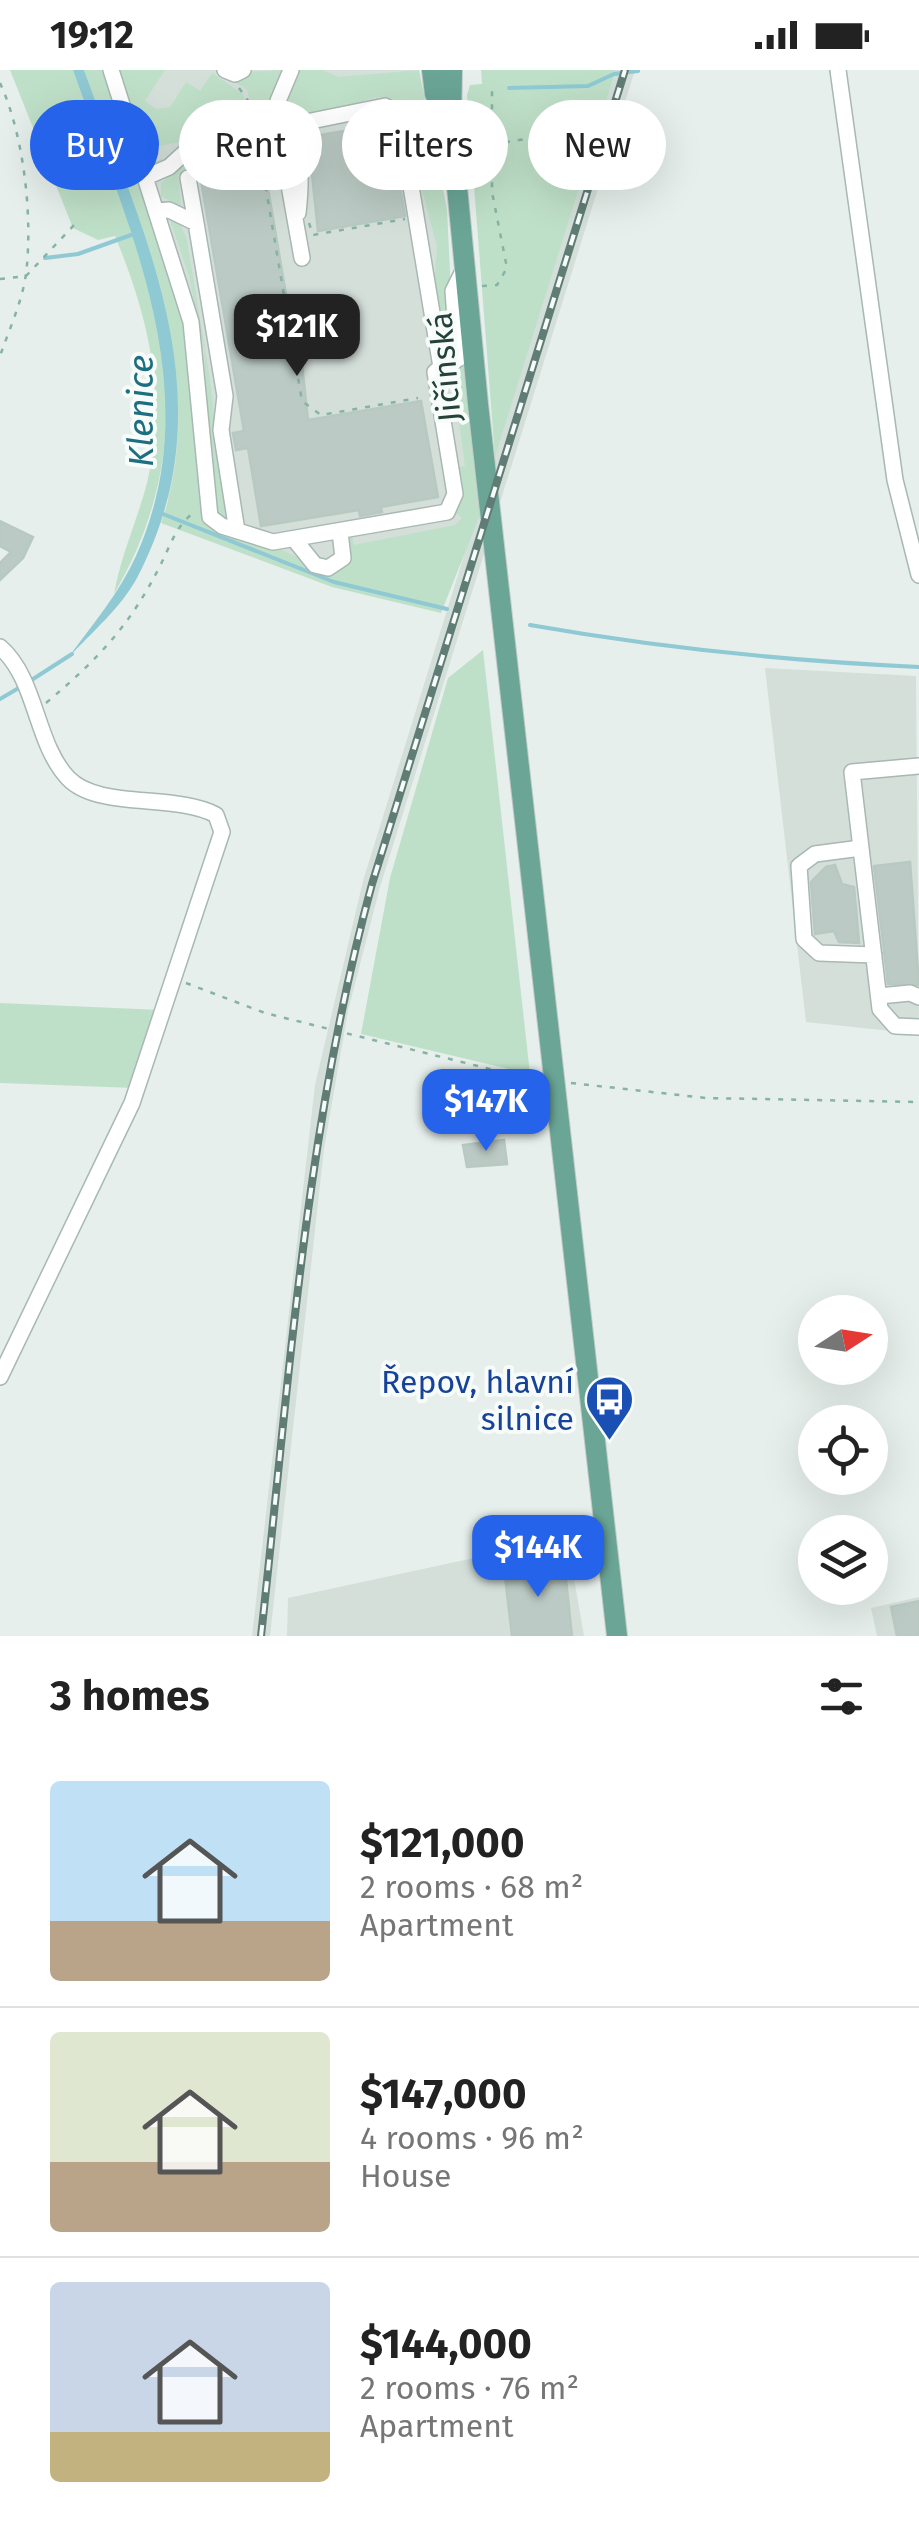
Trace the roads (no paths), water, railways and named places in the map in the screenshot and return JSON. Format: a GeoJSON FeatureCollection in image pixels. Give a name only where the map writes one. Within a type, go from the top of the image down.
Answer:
{"type":"FeatureCollection","features":[{"type":"Feature","properties":{"kind":"main road","name":"Jičínská"},"geometry":{"type":"LineString","coordinates":[[432,70],[438,100]]}},
{"type":"Feature","properties":{"kind":"main road","name":"Jičínská"},"geometry":{"type":"LineString","coordinates":[[451,100],[452,70]]}},
{"type":"Feature","properties":{"kind":"main road","name":"Jičínská"},"geometry":{"type":"LineString","coordinates":[[458,190],[500,604],[617,1636]]}},
{"type":"Feature","properties":{"kind":"lane"},"geometry":{"type":"LineString","coordinates":[[111,70],[121,100]]}},
{"type":"Feature","properties":{"kind":"lane"},"geometry":{"type":"LineString","coordinates":[[227,75],[243,70]]}},
{"type":"Feature","properties":{"kind":"lane"},"geometry":{"type":"LineString","coordinates":[[278,100],[291,70]]}},
{"type":"Feature","properties":{"kind":"lane"},"geometry":{"type":"LineString","coordinates":[[838,70],[898,501],[919,575]]}},
{"type":"Feature","properties":{"kind":"lane"},"geometry":{"type":"LineString","coordinates":[[322,121],[393,108],[402,122],[441,368]]}},
{"type":"Feature","properties":{"kind":"lane"},"geometry":{"type":"LineString","coordinates":[[150,190],[184,293],[196,350],[207,508],[216,522],[266,542],[440,514],[453,504],[434,372],[458,359],[454,291],[466,265]]}},
{"type":"Feature","properties":{"kind":"lane"},"geometry":{"type":"LineString","coordinates":[[190,190],[225,396],[220,430],[237,531]]}},
{"type":"Feature","properties":{"kind":"lane"},"geometry":{"type":"LineString","coordinates":[[299,190],[297,225],[302,258]]}},
{"type":"Feature","properties":{"kind":"lane"},"geometry":{"type":"LineString","coordinates":[[157,211],[169,210],[196,222]]}},
{"type":"Feature","properties":{"kind":"lane"},"geometry":{"type":"LineString","coordinates":[[294,539],[315,565],[328,568],[344,558],[340,532]]}},
{"type":"Feature","properties":{"kind":"lane"},"geometry":{"type":"LineString","coordinates":[[0,1377],[132,1102],[222,832],[216,815],[194,803],[97,794],[68,779],[3,649]]}},
{"type":"Feature","properties":{"kind":"lane"},"geometry":{"type":"LineString","coordinates":[[919,766],[852,772],[880,1009],[890,1023],[904,1029],[919,1027]]}},
{"type":"Feature","properties":{"kind":"lane"},"geometry":{"type":"LineString","coordinates":[[861,848],[810,856],[796,875],[804,939],[810,948],[825,954],[874,955]]}},
{"type":"Feature","properties":{"kind":"lane"},"geometry":{"type":"LineString","coordinates":[[878,996],[910,992],[919,996]]}},
{"type":"Feature","properties":{"kind":"water","name":"Klenice"},"geometry":{"type":"Polygon","coordinates":[[[73,70],[84,70],[95,100],[84,100],[73,70]]]}},
{"type":"Feature","properties":{"kind":"water","name":"Klenice"},"geometry":{"type":"Polygon","coordinates":[[[116,190],[129,190],[168,320],[177,383],[177,446],[164,511],[138,576],[115,609],[68,658],[129,569],[157,494],[165,432],[163,371],[137,249],[116,190]]]}},
{"type":"Feature","properties":{"kind":"waterway"},"geometry":{"type":"LineString","coordinates":[[509,88],[588,86],[614,74],[638,71]]}},
{"type":"Feature","properties":{"kind":"waterway"},"geometry":{"type":"LineString","coordinates":[[45,258],[78,254],[131,235]]}},
{"type":"Feature","properties":{"kind":"waterway"},"geometry":{"type":"LineString","coordinates":[[163,514],[334,582],[447,609]]}},
{"type":"Feature","properties":{"kind":"waterway"},"geometry":{"type":"LineString","coordinates":[[530,625],[724,652],[919,667]]}},
{"type":"Feature","properties":{"kind":"waterway","name":"Klenice"},"geometry":{"type":"LineString","coordinates":[[30,681],[72,654]]}},
{"type":"Feature","properties":{"kind":"waterway","name":"Klenice"},"geometry":{"type":"LineString","coordinates":[[0,699],[22,686]]}},
{"type":"Feature","properties":{"kind":"railway"},"geometry":{"type":"LineString","coordinates":[[261,1636],[302,1258],[330,1070],[349,977],[372,884],[625,70]]}},
{"type":"Feature","properties":{"kind":"place","name":"Řepov, hlavní silnice"},"geometry":{"type":"Point","coordinates":[609,1442]}}]}
